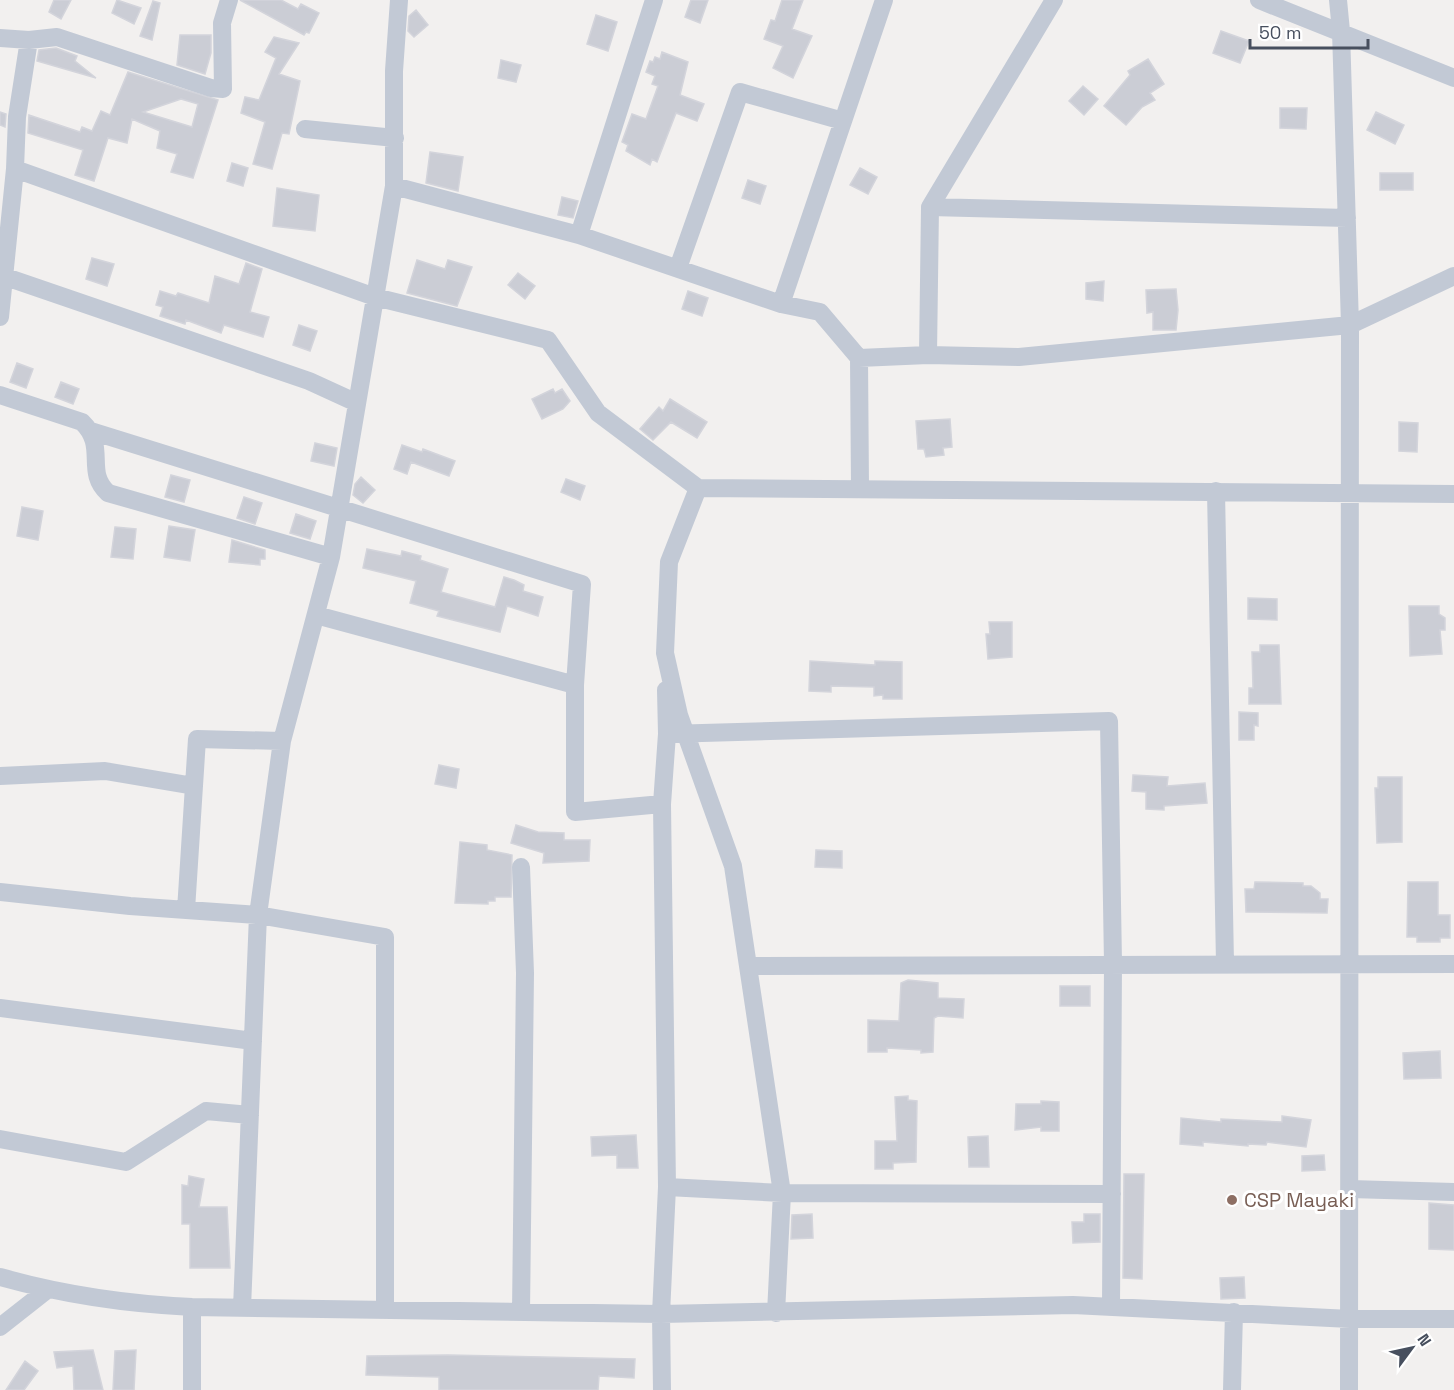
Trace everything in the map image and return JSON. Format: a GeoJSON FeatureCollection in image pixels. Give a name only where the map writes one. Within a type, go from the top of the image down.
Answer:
{"type":"FeatureCollection","features":[{"type":"Feature","properties":{"kind":"street"},"geometry":{"type":"LineString","coordinates":[[0,38],[29,40],[57,37],[211,88],[223,89],[222,22],[229,0]]}},
{"type":"Feature","properties":{"kind":"street"},"geometry":{"type":"LineString","coordinates":[[242,1308],[258,915],[282,741],[331,557],[394,186],[394,71],[399,0]]}},
{"type":"Feature","properties":{"kind":"street"},"geometry":{"type":"LineString","coordinates":[[579,235],[654,0]]}},
{"type":"Feature","properties":{"kind":"street"},"geometry":{"type":"LineString","coordinates":[[782,304],[884,0]]}},
{"type":"Feature","properties":{"kind":"street"},"geometry":{"type":"LineString","coordinates":[[928,355],[930,207],[1054,0]]}},
{"type":"Feature","properties":{"kind":"street"},"geometry":{"type":"LineString","coordinates":[[1259,0],[1454,78]]}},
{"type":"Feature","properties":{"kind":"street"},"geometry":{"type":"LineString","coordinates":[[1338,0],[1341,31],[1350,325],[1349,1390]]}},
{"type":"Feature","properties":{"kind":"street"},"geometry":{"type":"LineString","coordinates":[[0,316],[15,169],[17,117],[29,40]]}},
{"type":"Feature","properties":{"kind":"street"},"geometry":{"type":"LineString","coordinates":[[678,268],[740,92],[843,121]]}},
{"type":"Feature","properties":{"kind":"street"},"geometry":{"type":"LineString","coordinates":[[305,129],[395,138]]}},
{"type":"Feature","properties":{"kind":"street"},"geometry":{"type":"LineString","coordinates":[[15,169],[375,297],[548,340],[598,413],[698,488],[1454,494]]}},
{"type":"Feature","properties":{"kind":"street"},"geometry":{"type":"LineString","coordinates":[[394,186],[579,235],[782,304],[820,312],[859,358],[860,488]]}},
{"type":"Feature","properties":{"kind":"street"},"geometry":{"type":"LineString","coordinates":[[930,207],[1347,218]]}},
{"type":"Feature","properties":{"kind":"street"},"geometry":{"type":"LineString","coordinates":[[3,276],[309,381],[357,404]]}},
{"type":"Feature","properties":{"kind":"street"},"geometry":{"type":"LineString","coordinates":[[859,358],[928,355],[1019,357],[1350,325],[1454,276]]}},
{"type":"Feature","properties":{"kind":"street"},"geometry":{"type":"LineString","coordinates":[[0,395],[82,422],[91,431],[96,442],[96,473],[100,486],[108,493],[331,557]]}},
{"type":"Feature","properties":{"kind":"street"},"geometry":{"type":"LineString","coordinates":[[91,431],[582,585],[575,685],[575,812],[662,804]]}},
{"type":"Feature","properties":{"kind":"street"},"geometry":{"type":"LineString","coordinates":[[662,1390],[662,1314],[667,1187],[662,804],[667,734],[665,653],[669,562],[698,488]]}},
{"type":"Feature","properties":{"kind":"street"},"geometry":{"type":"LineString","coordinates":[[1216,491],[1225,963]]}},
{"type":"Feature","properties":{"kind":"street"},"geometry":{"type":"LineString","coordinates":[[316,615],[575,685]]}},
{"type":"Feature","properties":{"kind":"street"},"geometry":{"type":"LineString","coordinates":[[665,653],[686,734],[733,866],[782,1193],[776,1313]]}},
{"type":"Feature","properties":{"kind":"street"},"geometry":{"type":"LineString","coordinates":[[667,734],[1108,721],[1113,963],[1111,1307]]}},
{"type":"Feature","properties":{"kind":"street"},"geometry":{"type":"LineString","coordinates":[[186,910],[197,739],[282,741]]}},
{"type":"Feature","properties":{"kind":"street"},"geometry":{"type":"LineString","coordinates":[[0,776],[105,771],[194,786]]}},
{"type":"Feature","properties":{"kind":"street"},"geometry":{"type":"LineString","coordinates":[[521,867],[525,973],[521,1312]]}},
{"type":"Feature","properties":{"kind":"street"},"geometry":{"type":"LineString","coordinates":[[0,892],[258,915],[385,937],[385,1310]]}},
{"type":"Feature","properties":{"kind":"street"},"geometry":{"type":"LineString","coordinates":[[748,966],[1113,963],[1454,964]]}},
{"type":"Feature","properties":{"kind":"street"},"geometry":{"type":"LineString","coordinates":[[0,1008],[253,1041]]}},
{"type":"Feature","properties":{"kind":"street"},"geometry":{"type":"LineString","coordinates":[[0,1139],[126,1162],[206,1111],[250,1115]]}},
{"type":"Feature","properties":{"kind":"street"},"geometry":{"type":"LineString","coordinates":[[667,1187],[782,1193],[1112,1194]]}},
{"type":"Feature","properties":{"kind":"street"},"geometry":{"type":"LineString","coordinates":[[1350,1190],[1454,1192]]}},
{"type":"Feature","properties":{"kind":"street"},"geometry":{"type":"LineString","coordinates":[[0,1277],[47,1290],[127,1304],[192,1307],[662,1314],[1073,1305],[1350,1319],[1454,1319]]}},
{"type":"Feature","properties":{"kind":"street"},"geometry":{"type":"LineString","coordinates":[[0,1327],[47,1290]]}},
{"type":"Feature","properties":{"kind":"street"},"geometry":{"type":"LineString","coordinates":[[192,1307],[192,1390]]}},
{"type":"Feature","properties":{"kind":"street"},"geometry":{"type":"LineString","coordinates":[[1232,1390],[1234,1312]]}},
{"type":"Feature","properties":{"kind":"building"},"geometry":{"type":"Polygon","coordinates":[[[54,0],[71,0],[61,19],[49,12],[54,0]]]}},
{"type":"Feature","properties":{"kind":"building"},"geometry":{"type":"Polygon","coordinates":[[[117,0],[141,8],[134,24],[112,13],[117,0]]]}},
{"type":"Feature","properties":{"kind":"building"},"geometry":{"type":"Polygon","coordinates":[[[240,0],[281,0],[298,9],[301,4],[319,13],[309,33],[306,32],[304,35],[240,0]]]}},
{"type":"Feature","properties":{"kind":"building"},"geometry":{"type":"Polygon","coordinates":[[[691,0],[708,0],[700,23],[685,17],[691,0]]]}},
{"type":"Feature","properties":{"kind":"building"},"geometry":{"type":"Polygon","coordinates":[[[782,0],[803,0],[792,29],[812,36],[793,78],[773,68],[783,46],[764,39],[771,20],[775,21],[782,0]]]}},
{"type":"Feature","properties":{"kind":"building"},"geometry":{"type":"Polygon","coordinates":[[[153,1],[160,3],[152,40],[140,36],[153,1]]]}},
{"type":"Feature","properties":{"kind":"building"},"geometry":{"type":"Polygon","coordinates":[[[416,10],[428,25],[414,37],[408,31],[409,16],[416,10]]]}},
{"type":"Feature","properties":{"kind":"building"},"geometry":{"type":"Polygon","coordinates":[[[596,15],[617,22],[608,51],[587,44],[596,15]]]}},
{"type":"Feature","properties":{"kind":"building"},"geometry":{"type":"Polygon","coordinates":[[[1221,31],[1249,41],[1240,63],[1213,53],[1221,31]]]}},
{"type":"Feature","properties":{"kind":"building"},"geometry":{"type":"Polygon","coordinates":[[[180,35],[211,35],[211,53],[205,74],[177,65],[180,35]]]}},
{"type":"Feature","properties":{"kind":"building"},"geometry":{"type":"Polygon","coordinates":[[[274,37],[299,43],[279,74],[300,81],[289,134],[282,133],[272,169],[253,164],[265,122],[241,113],[245,97],[259,100],[276,58],[265,52],[274,37]]]}},
{"type":"Feature","properties":{"kind":"building"},"geometry":{"type":"Polygon","coordinates":[[[56,48],[77,56],[75,61],[96,78],[37,61],[39,50],[56,48]]]}},
{"type":"Feature","properties":{"kind":"building"},"geometry":{"type":"Polygon","coordinates":[[[662,52],[688,62],[680,95],[704,104],[697,121],[676,113],[657,162],[652,159],[650,165],[626,151],[628,145],[622,142],[632,114],[646,119],[658,86],[652,84],[655,76],[646,72],[650,61],[653,62],[655,57],[660,59],[662,52]]]}},
{"type":"Feature","properties":{"kind":"building"},"geometry":{"type":"Polygon","coordinates":[[[1148,59],[1164,84],[1150,93],[1155,100],[1142,107],[1126,125],[1104,106],[1130,75],[1128,71],[1148,59]]]}},
{"type":"Feature","properties":{"kind":"building"},"geometry":{"type":"Polygon","coordinates":[[[501,60],[521,65],[516,82],[498,78],[501,60]]]}},
{"type":"Feature","properties":{"kind":"building"},"geometry":{"type":"Polygon","coordinates":[[[128,72],[218,100],[193,178],[171,172],[177,154],[157,148],[160,131],[132,119],[127,143],[108,138],[94,181],[75,175],[83,150],[28,133],[29,115],[80,132],[82,127],[92,131],[101,111],[110,115],[128,72]],[[181,99],[143,112],[192,127],[198,104],[181,99]]]}},
{"type":"Feature","properties":{"kind":"building"},"geometry":{"type":"Polygon","coordinates":[[[1083,86],[1098,99],[1084,115],[1069,101],[1083,86]]]}},
{"type":"Feature","properties":{"kind":"building"},"geometry":{"type":"Polygon","coordinates":[[[1280,108],[1307,108],[1306,129],[1280,128],[1280,108]]]}},
{"type":"Feature","properties":{"kind":"building"},"geometry":{"type":"Polygon","coordinates":[[[0,112],[6,114],[5,127],[0,125],[0,112]]]}},
{"type":"Feature","properties":{"kind":"building"},"geometry":{"type":"Polygon","coordinates":[[[1376,112],[1404,125],[1395,144],[1367,130],[1376,112]]]}},
{"type":"Feature","properties":{"kind":"building"},"geometry":{"type":"Polygon","coordinates":[[[430,152],[463,157],[458,191],[426,183],[430,152]]]}},
{"type":"Feature","properties":{"kind":"building"},"geometry":{"type":"Polygon","coordinates":[[[232,163],[248,168],[243,186],[227,181],[232,163]]]}},
{"type":"Feature","properties":{"kind":"building"},"geometry":{"type":"Polygon","coordinates":[[[860,168],[877,177],[868,194],[850,185],[860,168]]]}},
{"type":"Feature","properties":{"kind":"building"},"geometry":{"type":"Polygon","coordinates":[[[1380,173],[1413,173],[1413,190],[1380,190],[1380,173]]]}},
{"type":"Feature","properties":{"kind":"building"},"geometry":{"type":"Polygon","coordinates":[[[748,180],[766,186],[760,204],[742,198],[748,180]]]}},
{"type":"Feature","properties":{"kind":"building"},"geometry":{"type":"Polygon","coordinates":[[[277,188],[319,195],[315,231],[273,226],[277,188]]]}},
{"type":"Feature","properties":{"kind":"building"},"geometry":{"type":"Polygon","coordinates":[[[562,197],[578,201],[573,218],[558,215],[562,197]]]}},
{"type":"Feature","properties":{"kind":"building"},"geometry":{"type":"Polygon","coordinates":[[[92,258],[114,264],[107,286],[86,279],[92,258]]]}},
{"type":"Feature","properties":{"kind":"building"},"geometry":{"type":"Polygon","coordinates":[[[417,260],[445,269],[448,260],[472,267],[457,306],[407,293],[417,260]]]}},
{"type":"Feature","properties":{"kind":"building"},"geometry":{"type":"Polygon","coordinates":[[[246,263],[262,269],[250,312],[269,317],[263,337],[224,325],[221,333],[186,320],[185,324],[160,316],[163,307],[156,305],[160,291],[176,296],[178,293],[209,303],[215,276],[239,284],[246,263]]]}},
{"type":"Feature","properties":{"kind":"building"},"geometry":{"type":"Polygon","coordinates":[[[518,273],[535,286],[525,299],[508,285],[518,273]]]}},
{"type":"Feature","properties":{"kind":"building"},"geometry":{"type":"Polygon","coordinates":[[[1104,281],[1103,301],[1086,299],[1086,283],[1104,281]]]}},
{"type":"Feature","properties":{"kind":"building"},"geometry":{"type":"Polygon","coordinates":[[[1176,289],[1178,310],[1176,330],[1153,330],[1153,312],[1147,313],[1146,290],[1176,289]]]}},
{"type":"Feature","properties":{"kind":"building"},"geometry":{"type":"Polygon","coordinates":[[[688,291],[708,298],[702,316],[682,309],[688,291]]]}},
{"type":"Feature","properties":{"kind":"building"},"geometry":{"type":"Polygon","coordinates":[[[299,325],[317,331],[310,351],[293,345],[299,325]]]}},
{"type":"Feature","properties":{"kind":"building"},"geometry":{"type":"Polygon","coordinates":[[[17,363],[33,369],[26,388],[10,382],[17,363]]]}},
{"type":"Feature","properties":{"kind":"building"},"geometry":{"type":"Polygon","coordinates":[[[61,382],[79,389],[73,404],[55,397],[61,382]]]}},
{"type":"Feature","properties":{"kind":"building"},"geometry":{"type":"Polygon","coordinates":[[[553,389],[555,393],[562,389],[570,401],[563,409],[542,419],[532,399],[553,389]]]}},
{"type":"Feature","properties":{"kind":"building"},"geometry":{"type":"Polygon","coordinates":[[[670,399],[707,422],[697,438],[671,422],[653,440],[640,429],[659,407],[663,411],[670,399]]]}},
{"type":"Feature","properties":{"kind":"building"},"geometry":{"type":"Polygon","coordinates":[[[950,419],[952,447],[943,448],[944,455],[926,457],[924,449],[918,449],[916,421],[950,419]]]}},
{"type":"Feature","properties":{"kind":"building"},"geometry":{"type":"Polygon","coordinates":[[[1399,422],[1418,423],[1417,452],[1399,451],[1399,422]]]}},
{"type":"Feature","properties":{"kind":"building"},"geometry":{"type":"Polygon","coordinates":[[[315,443],[337,448],[334,466],[311,461],[315,443]]]}},
{"type":"Feature","properties":{"kind":"building"},"geometry":{"type":"Polygon","coordinates":[[[402,445],[422,452],[423,449],[455,461],[449,476],[411,462],[407,474],[394,469],[402,445]]]}},
{"type":"Feature","properties":{"kind":"building"},"geometry":{"type":"Polygon","coordinates":[[[171,475],[190,480],[184,502],[165,497],[171,475]]]}},
{"type":"Feature","properties":{"kind":"building"},"geometry":{"type":"Polygon","coordinates":[[[361,477],[375,490],[363,503],[353,495],[355,484],[361,477]]]}},
{"type":"Feature","properties":{"kind":"building"},"geometry":{"type":"Polygon","coordinates":[[[566,479],[585,486],[580,500],[561,492],[566,479]]]}},
{"type":"Feature","properties":{"kind":"building"},"geometry":{"type":"Polygon","coordinates":[[[244,497],[262,503],[255,524],[237,518],[244,497]]]}},
{"type":"Feature","properties":{"kind":"building"},"geometry":{"type":"Polygon","coordinates":[[[22,507],[43,511],[38,540],[17,536],[22,507]]]}},
{"type":"Feature","properties":{"kind":"building"},"geometry":{"type":"Polygon","coordinates":[[[296,514],[316,521],[310,539],[290,533],[296,514]]]}},
{"type":"Feature","properties":{"kind":"building"},"geometry":{"type":"Polygon","coordinates":[[[169,526],[195,530],[190,561],[164,557],[169,526]]]}},
{"type":"Feature","properties":{"kind":"building"},"geometry":{"type":"Polygon","coordinates":[[[115,527],[136,529],[133,559],[111,557],[115,527]]]}},
{"type":"Feature","properties":{"kind":"building"},"geometry":{"type":"Polygon","coordinates":[[[232,540],[265,550],[265,559],[260,559],[260,565],[229,562],[232,540]]]}},
{"type":"Feature","properties":{"kind":"building"},"geometry":{"type":"Polygon","coordinates":[[[367,549],[401,556],[402,551],[421,556],[420,560],[448,569],[441,592],[495,607],[504,577],[514,580],[524,585],[523,591],[543,597],[538,616],[507,606],[500,632],[437,616],[439,611],[410,603],[416,581],[363,568],[367,549]]]}},
{"type":"Feature","properties":{"kind":"building"},"geometry":{"type":"Polygon","coordinates":[[[1248,598],[1277,599],[1277,620],[1248,619],[1248,598]]]}},
{"type":"Feature","properties":{"kind":"building"},"geometry":{"type":"Polygon","coordinates":[[[1409,606],[1439,606],[1439,614],[1445,618],[1445,630],[1440,630],[1442,654],[1410,656],[1409,606]]]}},
{"type":"Feature","properties":{"kind":"building"},"geometry":{"type":"Polygon","coordinates":[[[989,622],[1012,622],[1012,657],[988,659],[986,634],[990,634],[989,622]]]}},
{"type":"Feature","properties":{"kind":"building"},"geometry":{"type":"Polygon","coordinates":[[[1260,645],[1279,645],[1281,704],[1249,704],[1249,688],[1253,688],[1252,652],[1260,652],[1260,645]]]}},
{"type":"Feature","properties":{"kind":"building"},"geometry":{"type":"Polygon","coordinates":[[[810,661],[875,665],[875,661],[902,662],[902,699],[883,699],[883,695],[874,696],[874,687],[831,686],[831,692],[809,691],[810,661]]]}},
{"type":"Feature","properties":{"kind":"building"},"geometry":{"type":"Polygon","coordinates":[[[1239,712],[1258,713],[1258,726],[1254,725],[1254,740],[1239,740],[1239,712]]]}},
{"type":"Feature","properties":{"kind":"building"},"geometry":{"type":"Polygon","coordinates":[[[439,765],[459,769],[456,788],[435,784],[439,765]]]}},
{"type":"Feature","properties":{"kind":"building"},"geometry":{"type":"Polygon","coordinates":[[[1133,775],[1168,777],[1167,786],[1205,783],[1207,803],[1164,806],[1164,810],[1146,809],[1146,792],[1132,791],[1133,775]]]}},
{"type":"Feature","properties":{"kind":"building"},"geometry":{"type":"Polygon","coordinates":[[[1378,777],[1402,777],[1402,842],[1377,843],[1375,788],[1378,788],[1378,777]]]}},
{"type":"Feature","properties":{"kind":"building"},"geometry":{"type":"Polygon","coordinates":[[[516,825],[538,832],[564,833],[564,840],[590,840],[589,861],[543,863],[544,853],[511,843],[516,825]]]}},
{"type":"Feature","properties":{"kind":"building"},"geometry":{"type":"Polygon","coordinates":[[[460,842],[487,845],[487,850],[512,855],[511,897],[495,897],[495,901],[488,901],[488,904],[455,903],[460,842]]]}},
{"type":"Feature","properties":{"kind":"building"},"geometry":{"type":"Polygon","coordinates":[[[816,850],[842,851],[842,868],[815,867],[816,850]]]}},
{"type":"Feature","properties":{"kind":"building"},"geometry":{"type":"Polygon","coordinates":[[[1255,882],[1303,883],[1303,886],[1311,886],[1320,893],[1320,899],[1328,899],[1327,913],[1246,912],[1245,889],[1254,889],[1255,882]]]}},
{"type":"Feature","properties":{"kind":"building"},"geometry":{"type":"Polygon","coordinates":[[[1408,882],[1438,882],[1438,915],[1450,915],[1450,938],[1440,938],[1440,942],[1417,942],[1417,937],[1407,937],[1408,882]]]}},
{"type":"Feature","properties":{"kind":"building"},"geometry":{"type":"Polygon","coordinates":[[[908,980],[938,983],[938,998],[964,999],[963,1018],[938,1016],[934,1018],[933,1052],[921,1053],[921,1050],[887,1048],[887,1052],[868,1052],[868,1020],[899,1021],[901,983],[908,980]]]}},
{"type":"Feature","properties":{"kind":"building"},"geometry":{"type":"Polygon","coordinates":[[[1060,986],[1090,986],[1090,1006],[1060,1006],[1060,986]]]}},
{"type":"Feature","properties":{"kind":"building"},"geometry":{"type":"Polygon","coordinates":[[[1440,1051],[1441,1078],[1404,1079],[1403,1053],[1440,1051]]]}},
{"type":"Feature","properties":{"kind":"building"},"geometry":{"type":"Polygon","coordinates":[[[908,1096],[908,1100],[917,1101],[916,1162],[893,1163],[893,1169],[875,1169],[875,1141],[897,1141],[895,1097],[908,1096]]]}},
{"type":"Feature","properties":{"kind":"building"},"geometry":{"type":"Polygon","coordinates":[[[1041,1101],[1059,1102],[1059,1131],[1041,1131],[1041,1127],[1015,1130],[1016,1104],[1041,1104],[1041,1101]]]}},
{"type":"Feature","properties":{"kind":"building"},"geometry":{"type":"Polygon","coordinates":[[[1282,1116],[1311,1120],[1306,1147],[1267,1142],[1266,1145],[1248,1144],[1248,1146],[1203,1142],[1203,1146],[1180,1144],[1181,1118],[1221,1122],[1221,1119],[1282,1122],[1282,1116]]]}},
{"type":"Feature","properties":{"kind":"building"},"geometry":{"type":"Polygon","coordinates":[[[636,1135],[638,1168],[617,1168],[617,1155],[592,1156],[591,1137],[636,1135]]]}},
{"type":"Feature","properties":{"kind":"building"},"geometry":{"type":"Polygon","coordinates":[[[988,1136],[989,1167],[969,1167],[968,1137],[988,1136]]]}},
{"type":"Feature","properties":{"kind":"building"},"geometry":{"type":"Polygon","coordinates":[[[1324,1155],[1325,1170],[1302,1171],[1302,1156],[1324,1155]]]}},
{"type":"Feature","properties":{"kind":"building"},"geometry":{"type":"Polygon","coordinates":[[[1124,1174],[1144,1174],[1142,1279],[1123,1278],[1124,1174]]]}},
{"type":"Feature","properties":{"kind":"building"},"geometry":{"type":"Polygon","coordinates":[[[189,1176],[204,1179],[199,1207],[227,1207],[230,1268],[190,1268],[190,1224],[182,1224],[182,1185],[188,1186],[189,1176]]]}},
{"type":"Feature","properties":{"kind":"building"},"geometry":{"type":"Polygon","coordinates":[[[1429,1203],[1454,1205],[1454,1250],[1429,1249],[1429,1203]]]}},
{"type":"Feature","properties":{"kind":"building"},"geometry":{"type":"Polygon","coordinates":[[[812,1214],[813,1238],[791,1239],[792,1215],[812,1214]]]}},
{"type":"Feature","properties":{"kind":"building"},"geometry":{"type":"Polygon","coordinates":[[[1084,1214],[1100,1214],[1100,1242],[1073,1243],[1072,1222],[1084,1222],[1084,1214]]]}},
{"type":"Feature","properties":{"kind":"building"},"geometry":{"type":"Polygon","coordinates":[[[1244,1277],[1245,1298],[1221,1299],[1220,1278],[1244,1277]]]}},
{"type":"Feature","properties":{"kind":"building"},"geometry":{"type":"Polygon","coordinates":[[[93,1350],[103,1390],[74,1390],[73,1366],[57,1368],[54,1352],[93,1350]]]}},
{"type":"Feature","properties":{"kind":"building"},"geometry":{"type":"Polygon","coordinates":[[[136,1350],[134,1390],[113,1390],[115,1351],[136,1350]]]}},
{"type":"Feature","properties":{"kind":"building"},"geometry":{"type":"Polygon","coordinates":[[[448,1355],[635,1359],[634,1378],[599,1376],[598,1390],[439,1390],[439,1377],[366,1375],[367,1356],[448,1355]]]}},
{"type":"Feature","properties":{"kind":"building"},"geometry":{"type":"Polygon","coordinates":[[[25,1361],[38,1371],[24,1390],[6,1390],[25,1361]]]}},
{"type":"Feature","properties":{"kind":"place","name":"CSP Mayaki"},"geometry":{"type":"Point","coordinates":[1232,1200]}}]}
